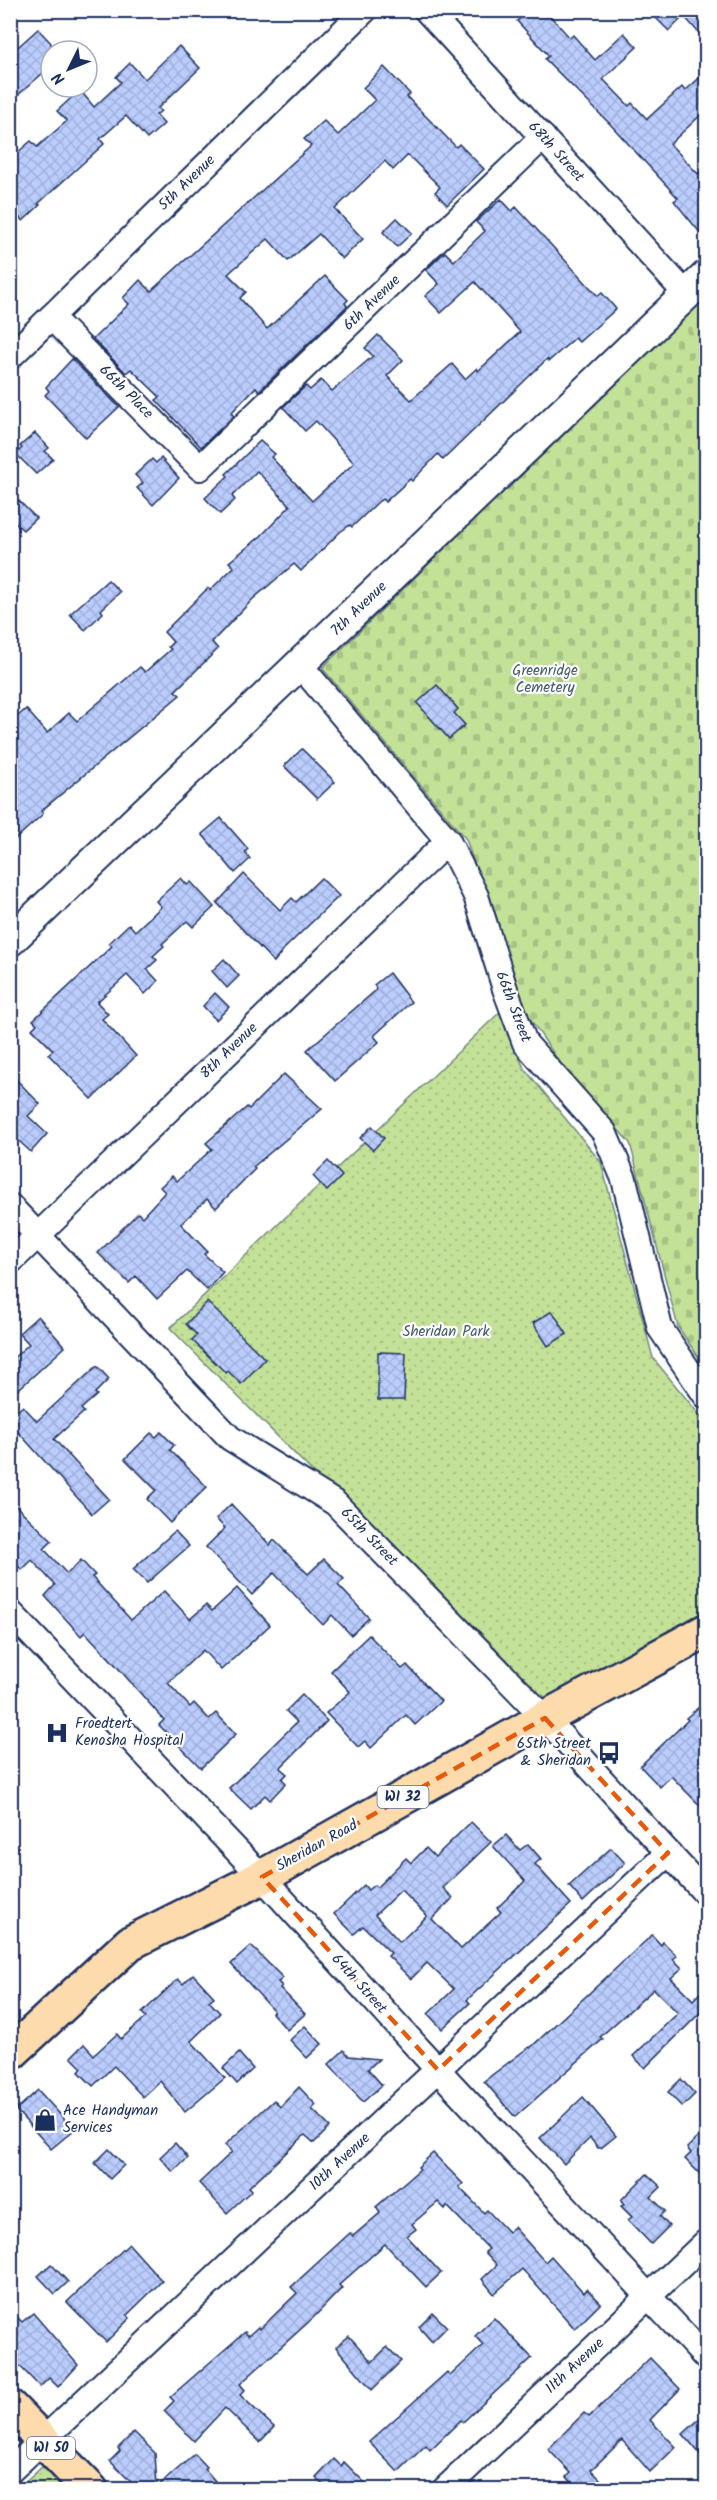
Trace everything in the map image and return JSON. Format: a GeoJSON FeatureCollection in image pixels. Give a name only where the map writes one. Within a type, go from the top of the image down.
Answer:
{"type":"FeatureCollection","features":[{"type":"Feature","properties":{"kind":"main road","name":"Sheridan Road"},"geometry":{"type":"LineString","coordinates":[[10,2054],[130,1943],[262,1877],[544,1718],[706,1631]]}},
{"type":"Feature","properties":{"kind":"main road","name":"WI 50"},"geometry":{"type":"LineString","coordinates":[[10,2408],[91,2490]]}},
{"type":"Feature","properties":{"kind":"street","name":"5th Avenue"},"geometry":{"type":"LineString","coordinates":[[10,357],[365,10]]}},
{"type":"Feature","properties":{"kind":"street","name":"68th Street"},"geometry":{"type":"LineString","coordinates":[[426,10],[543,137],[696,285]]}},
{"type":"Feature","properties":{"kind":"street","name":"6th Avenue"},"geometry":{"type":"LineString","coordinates":[[200,468],[543,137]]}},
{"type":"Feature","properties":{"kind":"street","name":"7th Avenue"},"geometry":{"type":"LineString","coordinates":[[10,941],[696,285]]}},
{"type":"Feature","properties":{"kind":"street","name":"66th Place"},"geometry":{"type":"LineString","coordinates":[[51,316],[200,468]]}},
{"type":"Feature","properties":{"kind":"street","name":"66th Street"},"geometry":{"type":"LineString","coordinates":[[300,665],[448,841],[476,896],[505,989],[525,1043],[604,1132],[624,1179],[660,1328],[706,1396]]}},
{"type":"Feature","properties":{"kind":"street","name":"8th Avenue"},"geometry":{"type":"LineString","coordinates":[[10,1262],[448,841]]}},
{"type":"Feature","properties":{"kind":"street","name":"65th Street"},"geometry":{"type":"LineString","coordinates":[[10,1206],[230,1438],[335,1503],[544,1718],[706,1894]]}},
{"type":"Feature","properties":{"kind":"street","name":"64th Street"},"geometry":{"type":"LineString","coordinates":[[10,1612],[262,1877],[706,2358]]}},
{"type":"Feature","properties":{"kind":"street","name":"10th Avenue"},"geometry":{"type":"LineString","coordinates":[[10,2470],[668,1853]]}},
{"type":"Feature","properties":{"kind":"street","name":"11th Avenue"},"geometry":{"type":"LineString","coordinates":[[444,2490],[706,2242]]}},
{"type":"Feature","properties":{"kind":"highlighted area"},"geometry":{"type":"Polygon","coordinates":[[[545,1718],[668,1853],[438,2070],[262,1877],[545,1718]]]}},
{"type":"Feature","properties":{"kind":"green space","name":"Greenridge Cemetery"},"geometry":{"type":"Polygon","coordinates":[[[706,294],[706,1368],[678,1327],[630,1143],[564,1069],[522,1007],[466,839],[322,668],[706,294]]]}},
{"type":"Feature","properties":{"kind":"green space","name":"Sheridan Park"},"geometry":{"type":"Polygon","coordinates":[[[500,1012],[524,1068],[601,1162],[653,1358],[706,1423],[706,1612],[543,1704],[170,1328],[500,1012]]]}},
{"type":"Feature","properties":{"kind":"green space"},"geometry":{"type":"Polygon","coordinates":[[[44,2465],[68,2490],[17,2490],[44,2465]]]}},
{"type":"Feature","properties":{"kind":"building"},"geometry":{"type":"Polygon","coordinates":[[[528,10],[545,10],[570,38],[573,35],[595,60],[624,33],[637,47],[603,79],[629,106],[632,103],[647,119],[682,87],[685,91],[706,72],[706,110],[670,144],[698,174],[706,166],[706,240],[674,201],[678,198],[610,124],[545,59],[549,56],[517,21],[528,10]]]}},
{"type":"Feature","properties":{"kind":"building"},"geometry":{"type":"Polygon","coordinates":[[[648,10],[706,10],[706,41],[684,16],[669,31],[648,10]]]}},
{"type":"Feature","properties":{"kind":"building"},"geometry":{"type":"Polygon","coordinates":[[[38,29],[47,39],[39,39],[39,77],[10,102],[10,54],[38,29]]]}},
{"type":"Feature","properties":{"kind":"building"},"geometry":{"type":"Polygon","coordinates":[[[179,46],[200,68],[158,108],[161,111],[156,115],[164,124],[147,139],[126,116],[100,139],[104,144],[38,204],[40,205],[23,221],[10,208],[10,159],[31,141],[37,147],[67,121],[57,111],[70,99],[87,99],[94,107],[121,82],[116,77],[130,63],[145,79],[179,46]]]}},
{"type":"Feature","properties":{"kind":"building"},"geometry":{"type":"Polygon","coordinates":[[[384,67],[410,94],[407,97],[456,147],[459,144],[484,169],[447,205],[435,192],[440,187],[408,155],[393,170],[385,161],[335,209],[363,239],[342,259],[319,234],[288,261],[268,239],[228,274],[246,292],[240,298],[267,329],[325,276],[348,300],[345,303],[347,306],[259,391],[256,387],[231,413],[234,416],[201,447],[156,400],[160,397],[131,369],[126,373],[93,339],[129,304],[123,298],[140,280],[151,291],[311,146],[304,139],[324,121],[338,135],[375,100],[363,88],[384,67]]]}},
{"type":"Feature","properties":{"kind":"building"},"geometry":{"type":"Polygon","coordinates":[[[501,199],[512,211],[516,207],[598,296],[602,293],[616,309],[579,342],[575,338],[549,361],[547,359],[443,460],[438,454],[412,481],[410,479],[385,502],[383,499],[379,501],[352,527],[350,525],[340,532],[301,571],[294,564],[253,599],[212,642],[218,649],[175,691],[180,695],[41,811],[43,814],[10,844],[10,723],[26,709],[47,733],[69,713],[77,721],[140,667],[145,672],[171,649],[168,647],[173,642],[164,632],[208,588],[210,590],[234,567],[229,562],[261,536],[290,506],[257,471],[232,496],[235,500],[220,514],[205,498],[228,476],[226,474],[260,441],[275,454],[271,457],[312,501],[354,463],[316,421],[305,431],[283,407],[306,386],[310,390],[321,380],[332,391],[373,356],[365,348],[378,335],[403,360],[387,376],[411,400],[452,364],[465,379],[477,368],[478,371],[520,332],[475,282],[441,313],[425,296],[439,284],[426,270],[445,252],[454,261],[485,231],[476,222],[501,199]]]}},
{"type":"Feature","properties":{"kind":"building"},"geometry":{"type":"Polygon","coordinates":[[[397,218],[412,233],[397,247],[383,232],[397,218]]]}},
{"type":"Feature","properties":{"kind":"building"},"geometry":{"type":"Polygon","coordinates":[[[72,359],[119,407],[86,438],[45,395],[49,391],[46,387],[72,359]]]}},
{"type":"Feature","properties":{"kind":"building"},"geometry":{"type":"Polygon","coordinates":[[[35,433],[49,448],[45,451],[53,459],[36,474],[16,454],[22,448],[20,446],[35,433]]]}},
{"type":"Feature","properties":{"kind":"building"},"geometry":{"type":"Polygon","coordinates":[[[161,458],[179,478],[153,505],[137,488],[143,483],[135,475],[152,459],[156,463],[161,458]]]}},
{"type":"Feature","properties":{"kind":"building"},"geometry":{"type":"Polygon","coordinates":[[[10,492],[36,518],[23,530],[10,518],[10,492]]]}},
{"type":"Feature","properties":{"kind":"building"},"geometry":{"type":"Polygon","coordinates":[[[108,580],[120,592],[85,630],[70,614],[108,580]]]}},
{"type":"Feature","properties":{"kind":"building"},"geometry":{"type":"Polygon","coordinates":[[[437,685],[458,709],[454,713],[465,725],[449,739],[417,703],[437,685]]]}},
{"type":"Feature","properties":{"kind":"building"},"geometry":{"type":"Polygon","coordinates":[[[302,749],[335,782],[317,799],[284,766],[302,749]]]}},
{"type":"Feature","properties":{"kind":"building"},"geometry":{"type":"Polygon","coordinates":[[[221,818],[248,849],[245,852],[250,859],[235,873],[202,834],[221,818]]]}},
{"type":"Feature","properties":{"kind":"building"},"geometry":{"type":"Polygon","coordinates":[[[244,874],[280,910],[292,898],[296,902],[321,878],[339,896],[284,949],[274,962],[217,903],[244,874]]]}},
{"type":"Feature","properties":{"kind":"building"},"geometry":{"type":"Polygon","coordinates":[[[181,878],[187,885],[191,882],[214,907],[193,927],[187,921],[162,944],[164,946],[153,956],[157,960],[147,969],[158,981],[145,994],[127,975],[97,1002],[108,1014],[102,1019],[136,1056],[92,1099],[48,1054],[53,1050],[32,1029],[37,1024],[33,1020],[112,946],[109,943],[129,924],[135,931],[161,907],[156,901],[181,878]]]}},
{"type":"Feature","properties":{"kind":"building"},"geometry":{"type":"Polygon","coordinates":[[[224,959],[239,976],[227,988],[212,971],[224,959]]]}},
{"type":"Feature","properties":{"kind":"building"},"geometry":{"type":"Polygon","coordinates":[[[389,973],[411,1002],[374,1036],[379,1042],[335,1081],[307,1050],[375,991],[374,985],[389,973]]]}},
{"type":"Feature","properties":{"kind":"building"},"geometry":{"type":"Polygon","coordinates":[[[215,993],[229,1007],[216,1020],[203,1006],[215,993]]]}},
{"type":"Feature","properties":{"kind":"building"},"geometry":{"type":"Polygon","coordinates":[[[10,1073],[40,1104],[28,1116],[47,1134],[31,1152],[10,1133],[10,1073]]]}},
{"type":"Feature","properties":{"kind":"building"},"geometry":{"type":"Polygon","coordinates":[[[284,1074],[322,1109],[253,1167],[255,1169],[216,1208],[207,1199],[181,1224],[207,1251],[204,1254],[223,1272],[207,1290],[187,1271],[157,1299],[136,1276],[129,1283],[98,1253],[138,1213],[142,1217],[165,1192],[160,1187],[172,1176],[177,1181],[212,1149],[206,1143],[247,1107],[249,1109],[284,1074]]]}},
{"type":"Feature","properties":{"kind":"building"},"geometry":{"type":"Polygon","coordinates":[[[372,1126],[384,1138],[373,1150],[360,1138],[372,1126]]]}},
{"type":"Feature","properties":{"kind":"building"},"geometry":{"type":"Polygon","coordinates":[[[328,1161],[342,1176],[327,1191],[313,1176],[328,1161]]]}},
{"type":"Feature","properties":{"kind":"building"},"geometry":{"type":"Polygon","coordinates":[[[207,1302],[265,1359],[241,1384],[228,1371],[226,1373],[192,1340],[197,1335],[186,1324],[207,1302]]]}},
{"type":"Feature","properties":{"kind":"building"},"geometry":{"type":"Polygon","coordinates":[[[552,1311],[567,1334],[548,1346],[533,1323],[552,1311]]]}},
{"type":"Feature","properties":{"kind":"building"},"geometry":{"type":"Polygon","coordinates":[[[38,1316],[65,1347],[10,1397],[10,1361],[29,1344],[19,1333],[38,1316]]]}},
{"type":"Feature","properties":{"kind":"building"},"geometry":{"type":"Polygon","coordinates":[[[378,1352],[406,1353],[404,1400],[378,1400],[378,1352]]]}},
{"type":"Feature","properties":{"kind":"building"},"geometry":{"type":"Polygon","coordinates":[[[97,1366],[109,1379],[95,1393],[97,1395],[81,1409],[84,1412],[54,1439],[109,1499],[92,1514],[10,1423],[10,1418],[23,1406],[37,1421],[97,1366]]]}},
{"type":"Feature","properties":{"kind":"building"},"geometry":{"type":"Polygon","coordinates":[[[161,1432],[174,1445],[170,1450],[207,1487],[170,1523],[147,1499],[156,1490],[125,1459],[151,1433],[156,1437],[161,1432]]]}},
{"type":"Feature","properties":{"kind":"building"},"geometry":{"type":"Polygon","coordinates":[[[10,1500],[52,1541],[44,1549],[67,1574],[81,1560],[95,1575],[92,1577],[131,1620],[164,1591],[190,1619],[206,1605],[212,1611],[237,1588],[270,1625],[221,1670],[203,1650],[168,1683],[190,1707],[194,1703],[209,1719],[216,1713],[236,1734],[201,1768],[159,1725],[164,1720],[111,1660],[85,1632],[81,1636],[45,1596],[55,1585],[32,1560],[22,1570],[10,1558],[10,1500]]]}},
{"type":"Feature","properties":{"kind":"building"},"geometry":{"type":"Polygon","coordinates":[[[231,1504],[270,1545],[274,1540],[308,1574],[324,1559],[344,1579],[338,1585],[369,1618],[351,1635],[332,1615],[323,1625],[274,1573],[252,1595],[206,1547],[225,1528],[216,1519],[231,1504]]]}},
{"type":"Feature","properties":{"kind":"building"},"geometry":{"type":"Polygon","coordinates":[[[175,1531],[189,1546],[147,1583],[133,1569],[175,1531]]]}},
{"type":"Feature","properties":{"kind":"building"},"geometry":{"type":"Polygon","coordinates":[[[369,1635],[402,1669],[407,1665],[441,1701],[415,1725],[406,1715],[371,1748],[365,1741],[358,1747],[326,1713],[350,1692],[331,1671],[369,1635]]]}},
{"type":"Feature","properties":{"kind":"building"},"geometry":{"type":"Polygon","coordinates":[[[302,1695],[327,1721],[280,1768],[287,1774],[282,1779],[286,1783],[270,1800],[265,1795],[251,1809],[229,1788],[297,1722],[286,1711],[302,1695]]]}},
{"type":"Feature","properties":{"kind":"building"},"geometry":{"type":"Polygon","coordinates":[[[706,1701],[706,1812],[671,1776],[660,1787],[640,1766],[688,1720],[686,1718],[706,1701]]]}},
{"type":"Feature","properties":{"kind":"building"},"geometry":{"type":"Polygon","coordinates":[[[471,1822],[491,1842],[443,1888],[453,1898],[432,1919],[461,1949],[501,1912],[497,1908],[525,1881],[493,1846],[506,1835],[520,1850],[528,1844],[541,1859],[535,1864],[571,1904],[467,2000],[470,2003],[442,2029],[428,2014],[454,1989],[427,1963],[411,1979],[388,1956],[391,1953],[363,1926],[354,1934],[334,1914],[364,1885],[368,1890],[374,1885],[377,1887],[406,1858],[411,1863],[426,1848],[435,1857],[471,1822]],[[401,1890],[375,1915],[400,1942],[427,1916],[401,1890]]]}},
{"type":"Feature","properties":{"kind":"building"},"geometry":{"type":"Polygon","coordinates":[[[611,1848],[625,1863],[583,1902],[569,1886],[611,1848]]]}},
{"type":"Feature","properties":{"kind":"building"},"geometry":{"type":"Polygon","coordinates":[[[652,1935],[661,1945],[663,1942],[677,1956],[673,1959],[682,1968],[671,1978],[693,2000],[706,1987],[706,2007],[645,2068],[633,2056],[678,2013],[654,1989],[600,2037],[603,2039],[515,2117],[484,2081],[530,2048],[652,1935]]]}},
{"type":"Feature","properties":{"kind":"building"},"geometry":{"type":"Polygon","coordinates":[[[251,1946],[283,1978],[278,1982],[282,1986],[280,1988],[305,2014],[287,2030],[272,2013],[274,2011],[231,1964],[251,1946]]]}},
{"type":"Feature","properties":{"kind":"building"},"geometry":{"type":"Polygon","coordinates":[[[193,1974],[214,1997],[209,2001],[220,2013],[191,2041],[225,2078],[185,2112],[160,2081],[143,2097],[114,2066],[93,2086],[79,2072],[82,2068],[71,2057],[84,2044],[94,2055],[117,2034],[121,2039],[146,2017],[142,2013],[178,1979],[183,1984],[193,1974]]]}},
{"type":"Feature","properties":{"kind":"building"},"geometry":{"type":"Polygon","coordinates":[[[305,2026],[322,2044],[307,2058],[290,2040],[305,2026]]]}},
{"type":"Feature","properties":{"kind":"building"},"geometry":{"type":"Polygon","coordinates":[[[344,2050],[349,2056],[379,2059],[368,2069],[382,2085],[363,2102],[329,2064],[344,2050]]]}},
{"type":"Feature","properties":{"kind":"building"},"geometry":{"type":"Polygon","coordinates":[[[239,2053],[253,2069],[237,2084],[223,2068],[239,2053]]]}},
{"type":"Feature","properties":{"kind":"building"},"geometry":{"type":"Polygon","coordinates":[[[681,2079],[695,2094],[682,2107],[668,2092],[681,2079]]]}},
{"type":"Feature","properties":{"kind":"building"},"geometry":{"type":"Polygon","coordinates":[[[299,2087],[316,2105],[312,2109],[330,2127],[314,2143],[305,2135],[249,2187],[252,2190],[227,2213],[199,2183],[232,2152],[225,2145],[274,2100],[280,2107],[299,2087]]]}},
{"type":"Feature","properties":{"kind":"building","name":"Ace Handyman Services"},"geometry":{"type":"Polygon","coordinates":[[[38,2090],[74,2130],[51,2149],[16,2110],[38,2090]]]}},
{"type":"Feature","properties":{"kind":"building"},"geometry":{"type":"Polygon","coordinates":[[[583,2097],[616,2136],[601,2148],[598,2148],[590,2138],[564,2164],[540,2138],[583,2097]]]}},
{"type":"Feature","properties":{"kind":"building"},"geometry":{"type":"Polygon","coordinates":[[[706,2129],[706,2180],[685,2159],[691,2153],[687,2148],[706,2129]]]}},
{"type":"Feature","properties":{"kind":"building"},"geometry":{"type":"Polygon","coordinates":[[[175,2143],[188,2158],[173,2172],[160,2157],[175,2143]]]}},
{"type":"Feature","properties":{"kind":"building"},"geometry":{"type":"Polygon","coordinates":[[[109,2149],[124,2165],[110,2179],[95,2163],[109,2149]]]}},
{"type":"Feature","properties":{"kind":"building"},"geometry":{"type":"Polygon","coordinates":[[[433,2153],[463,2184],[459,2187],[484,2213],[487,2210],[508,2232],[514,2227],[545,2262],[551,2256],[584,2293],[587,2289],[601,2303],[575,2329],[522,2269],[494,2294],[482,2279],[497,2265],[485,2252],[489,2249],[447,2206],[445,2209],[438,2202],[412,2224],[416,2229],[407,2236],[441,2273],[426,2287],[385,2244],[339,2285],[342,2288],[313,2318],[240,2384],[245,2390],[240,2395],[274,2427],[260,2442],[225,2408],[194,2441],[164,2411],[174,2401],[170,2397],[245,2332],[248,2336],[258,2327],[260,2329],[297,2293],[291,2287],[350,2233],[353,2236],[380,2213],[376,2207],[420,2169],[418,2167],[433,2153]]]}},
{"type":"Feature","properties":{"kind":"building"},"geometry":{"type":"Polygon","coordinates":[[[647,2174],[661,2187],[651,2197],[665,2211],[660,2216],[669,2226],[651,2244],[628,2220],[632,2217],[621,2206],[624,2204],[621,2200],[647,2174]]]}},
{"type":"Feature","properties":{"kind":"building"},"geometry":{"type":"Polygon","coordinates":[[[129,2244],[162,2281],[127,2315],[130,2318],[106,2342],[67,2302],[129,2244]]]}},
{"type":"Feature","properties":{"kind":"building"},"geometry":{"type":"Polygon","coordinates":[[[51,2264],[68,2282],[55,2294],[38,2276],[51,2264]]]}},
{"type":"Feature","properties":{"kind":"building"},"geometry":{"type":"Polygon","coordinates":[[[10,2310],[22,2322],[33,2313],[78,2365],[58,2387],[49,2378],[40,2387],[10,2356],[10,2310]]]}},
{"type":"Feature","properties":{"kind":"building"},"geometry":{"type":"Polygon","coordinates":[[[433,2313],[447,2327],[432,2342],[419,2327],[433,2313]]]}},
{"type":"Feature","properties":{"kind":"building"},"geometry":{"type":"Polygon","coordinates":[[[494,2318],[532,2358],[463,2422],[461,2420],[430,2450],[426,2445],[398,2472],[369,2442],[447,2372],[450,2376],[483,2345],[475,2336],[494,2318]]]}},
{"type":"Feature","properties":{"kind":"building"},"geometry":{"type":"Polygon","coordinates":[[[349,2336],[372,2362],[387,2347],[401,2361],[372,2390],[336,2347],[349,2336]]]}},
{"type":"Feature","properties":{"kind":"building"},"geometry":{"type":"Polygon","coordinates":[[[650,2358],[680,2389],[650,2420],[676,2447],[650,2472],[622,2440],[591,2470],[602,2481],[594,2490],[579,2490],[567,2477],[571,2473],[548,2449],[584,2413],[589,2417],[650,2358]]]}},
{"type":"Feature","properties":{"kind":"building"},"geometry":{"type":"Polygon","coordinates":[[[706,2413],[706,2461],[683,2434],[706,2413]]]}},
{"type":"Feature","properties":{"kind":"building"},"geometry":{"type":"Polygon","coordinates":[[[134,2432],[155,2453],[157,2487],[195,2454],[207,2467],[205,2469],[215,2481],[206,2490],[139,2490],[110,2461],[120,2451],[118,2448],[134,2432]]]}},
{"type":"Feature","properties":{"kind":"building"},"geometry":{"type":"Polygon","coordinates":[[[334,2459],[341,2466],[344,2462],[372,2490],[328,2490],[316,2478],[334,2459]]]}},
{"type":"Feature","properties":{"kind":"place","name":"Froedtert Kenosha Hospital"},"geometry":{"type":"Point","coordinates":[57,1733]}},
{"type":"Feature","properties":{"kind":"place","name":"65th Street & Sheridan"},"geometry":{"type":"Point","coordinates":[609,1753]}},
{"type":"Feature","properties":{"kind":"place","name":"Ace Handyman Services"},"geometry":{"type":"Point","coordinates":[45,2120]}}]}
